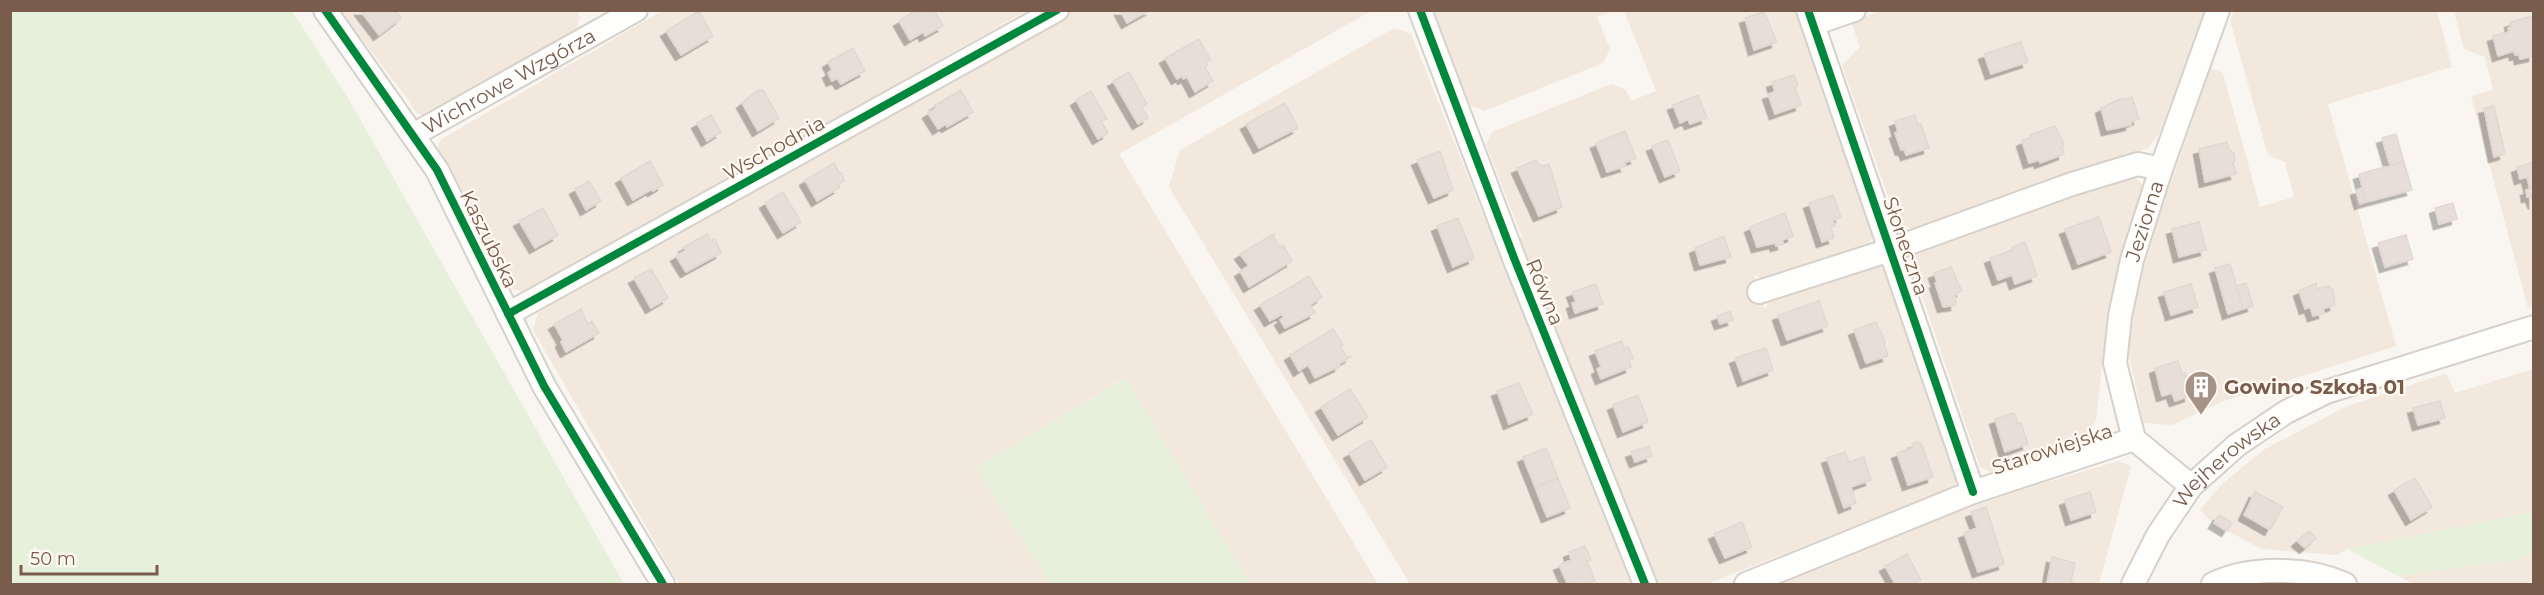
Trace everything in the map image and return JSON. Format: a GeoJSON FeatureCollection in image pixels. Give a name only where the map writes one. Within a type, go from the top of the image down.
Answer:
{"type":"FeatureCollection","features":[{"type":"Feature","properties":{"kind":"street","name":"Kaszubska"},"geometry":{"type":"LineString","coordinates":[[326,10],[437,170],[544,386],[663,585]]}},
{"type":"Feature","properties":{"kind":"street","name":"Wichrowe Wzgórza"},"geometry":{"type":"LineString","coordinates":[[413,135],[636,10]]}},
{"type":"Feature","properties":{"kind":"street","name":"Wschodnia"},"geometry":{"type":"LineString","coordinates":[[508,314],[1057,10]]}},
{"type":"Feature","properties":{"kind":"street","name":"Równa"},"geometry":{"type":"LineString","coordinates":[[1420,10],[1514,258],[1645,585]]}},
{"type":"Feature","properties":{"kind":"street","name":"Słoneczna"},"geometry":{"type":"LineString","coordinates":[[1854,10],[1810,17],[1973,492]]}},
{"type":"Feature","properties":{"kind":"street","name":"Jeziorna"},"geometry":{"type":"LineString","coordinates":[[2134,439],[2115,363],[2132,260],[2161,168],[2218,10]]}},
{"type":"Feature","properties":{"kind":"street","name":"Słoneczna"},"geometry":{"type":"LineString","coordinates":[[1759,292],[1890,250],[2072,184],[2127,167],[2138,164],[2161,168]]}},
{"type":"Feature","properties":{"kind":"street","name":"Wejherowska"},"geometry":{"type":"LineString","coordinates":[[2133,585],[2158,535],[2191,486],[2237,445],[2286,412],[2326,392],[2534,327]]}},
{"type":"Feature","properties":{"kind":"street","name":"Starowiejska"},"geometry":{"type":"LineString","coordinates":[[1746,585],[1973,492],[2134,439],[2191,486]]}},
{"type":"Feature","properties":{"kind":"street"},"geometry":{"type":"LineString","coordinates":[[2213,585],[2232,576],[2276,570],[2334,579],[2345,585]]}},
{"type":"Feature","properties":{"kind":"shaded area"},"geometry":{"type":"Polygon","coordinates":[[[576,10],[580,17],[577,28],[427,116],[416,113],[340,11],[576,10]]]}},
{"type":"Feature","properties":{"kind":"shaded area"},"geometry":{"type":"Polygon","coordinates":[[[662,11],[1026,11],[528,293],[509,288],[437,152],[440,140],[662,11]]]}},
{"type":"Feature","properties":{"kind":"shaded area"},"geometry":{"type":"Polygon","coordinates":[[[1067,11],[1371,11],[1119,154],[1378,584],[1250,584],[1125,378],[976,468],[1051,584],[679,584],[533,330],[538,313],[1067,11]]]}},
{"type":"Feature","properties":{"kind":"shaded area"},"geometry":{"type":"Polygon","coordinates":[[[1432,11],[1614,11],[1597,17],[1610,49],[1603,63],[1484,111],[1470,105],[1432,11]]]}},
{"type":"Feature","properties":{"kind":"shaded area"},"geometry":{"type":"Polygon","coordinates":[[[1624,11],[1801,11],[1876,229],[1869,244],[1763,279],[1754,275],[1765,309],[1770,301],[1876,264],[1890,271],[1960,474],[1953,487],[1707,584],[1654,584],[1517,239],[1522,237],[1486,145],[1492,132],[1611,84],[1626,90],[1631,101],[1656,91],[1624,11]]]}},
{"type":"Feature","properties":{"kind":"shaded area"},"geometry":{"type":"Polygon","coordinates":[[[1881,11],[2205,11],[2159,134],[2148,148],[1911,229],[1897,222],[1842,65],[1860,47],[1851,21],[1881,11]]]}},
{"type":"Feature","properties":{"kind":"shaded area"},"geometry":{"type":"Polygon","coordinates":[[[2234,11],[2437,11],[2452,67],[2328,104],[2396,346],[2221,402],[2172,425],[2144,423],[2128,352],[2128,332],[2140,280],[2161,211],[2211,68],[2223,73],[2260,207],[2294,197],[2285,162],[2268,155],[2230,20],[2234,11]]]}},
{"type":"Feature","properties":{"kind":"shaded area"},"geometry":{"type":"Polygon","coordinates":[[[2454,11],[2533,11],[2534,306],[2528,308],[2471,96],[2493,90],[2485,57],[2464,49],[2454,11]]]}},
{"type":"Feature","properties":{"kind":"shaded area"},"geometry":{"type":"Polygon","coordinates":[[[1394,28],[1411,34],[1631,584],[1410,584],[1169,187],[1180,150],[1394,28]]]}},
{"type":"Feature","properties":{"kind":"shaded area"},"geometry":{"type":"Polygon","coordinates":[[[2133,176],[2145,187],[2123,250],[2108,309],[2096,421],[2078,445],[1994,474],[1980,467],[1911,263],[1918,250],[2133,176]]]}},
{"type":"Feature","properties":{"kind":"shaded area"},"geometry":{"type":"Polygon","coordinates":[[[2533,369],[2533,512],[2347,549],[2337,555],[2262,549],[2214,524],[2200,510],[2223,483],[2265,449],[2345,407],[2446,373],[2455,393],[2533,369]]]}},
{"type":"Feature","properties":{"kind":"shaded area"},"geometry":{"type":"Polygon","coordinates":[[[2118,461],[2131,466],[2099,584],[1768,584],[1859,546],[2020,490],[2118,461]]]}},
{"type":"Feature","properties":{"kind":"shaded area"},"geometry":{"type":"Polygon","coordinates":[[[2533,553],[2533,584],[2414,584],[2398,576],[2522,559],[2533,553]]]}},
{"type":"Feature","properties":{"kind":"green space"},"geometry":{"type":"Polygon","coordinates":[[[10,11],[292,11],[348,98],[624,584],[11,584],[10,11]]]}},
{"type":"Feature","properties":{"kind":"green space"},"geometry":{"type":"Polygon","coordinates":[[[1126,378],[1250,584],[1051,584],[975,468],[1126,378]]]}},
{"type":"Feature","properties":{"kind":"green space"},"geometry":{"type":"Polygon","coordinates":[[[2533,512],[2533,553],[2522,559],[2398,576],[2347,549],[2533,512]]]}},
{"type":"Feature","properties":{"kind":"building"},"geometry":{"type":"Polygon","coordinates":[[[360,10],[395,10],[401,18],[379,35],[360,10]]]}},
{"type":"Feature","properties":{"kind":"building"},"geometry":{"type":"Polygon","coordinates":[[[916,10],[934,10],[943,26],[925,36],[923,32],[910,40],[899,21],[916,10]]]}},
{"type":"Feature","properties":{"kind":"building"},"geometry":{"type":"Polygon","coordinates":[[[1120,10],[1150,10],[1127,23],[1120,10]]]}},
{"type":"Feature","properties":{"kind":"building"},"geometry":{"type":"Polygon","coordinates":[[[699,11],[713,36],[681,55],[666,31],[699,11]]]}},
{"type":"Feature","properties":{"kind":"building"},"geometry":{"type":"Polygon","coordinates":[[[1764,12],[1777,42],[1754,50],[1745,18],[1764,12]]]}},
{"type":"Feature","properties":{"kind":"building"},"geometry":{"type":"Polygon","coordinates":[[[2533,16],[2534,56],[2520,59],[2519,54],[2515,55],[2514,51],[2498,56],[2493,36],[2509,32],[2510,22],[2533,16]]]}},
{"type":"Feature","properties":{"kind":"building"},"geometry":{"type":"Polygon","coordinates":[[[1199,39],[1211,60],[1206,62],[1208,65],[1205,67],[1213,81],[1195,92],[1187,77],[1183,79],[1182,76],[1177,79],[1165,58],[1199,39]]]}},
{"type":"Feature","properties":{"kind":"building"},"geometry":{"type":"Polygon","coordinates":[[[2021,42],[2028,62],[1991,74],[1984,54],[2021,42]]]}},
{"type":"Feature","properties":{"kind":"building"},"geometry":{"type":"Polygon","coordinates":[[[853,48],[865,71],[841,84],[837,78],[832,81],[828,73],[832,70],[828,62],[853,48]]]}},
{"type":"Feature","properties":{"kind":"building"},"geometry":{"type":"Polygon","coordinates":[[[1129,72],[1147,104],[1142,107],[1148,118],[1138,124],[1113,81],[1129,72]]]}},
{"type":"Feature","properties":{"kind":"building"},"geometry":{"type":"Polygon","coordinates":[[[1794,75],[1801,105],[1775,114],[1768,94],[1775,92],[1772,82],[1794,75]]]}},
{"type":"Feature","properties":{"kind":"building"},"geometry":{"type":"Polygon","coordinates":[[[758,90],[763,90],[779,118],[758,131],[742,103],[758,90]]]}},
{"type":"Feature","properties":{"kind":"building"},"geometry":{"type":"Polygon","coordinates":[[[961,90],[973,112],[947,127],[946,124],[938,129],[928,113],[936,108],[935,105],[961,90]]]}},
{"type":"Feature","properties":{"kind":"building"},"geometry":{"type":"Polygon","coordinates":[[[1091,91],[1107,119],[1101,121],[1108,133],[1098,139],[1076,100],[1091,91]]]}},
{"type":"Feature","properties":{"kind":"building"},"geometry":{"type":"Polygon","coordinates":[[[1698,95],[1707,118],[1690,124],[1688,119],[1680,123],[1673,105],[1698,95]]]}},
{"type":"Feature","properties":{"kind":"building"},"geometry":{"type":"Polygon","coordinates":[[[2132,97],[2139,119],[2131,122],[2131,125],[2107,130],[2101,108],[2122,98],[2123,100],[2132,97]]]}},
{"type":"Feature","properties":{"kind":"building"},"geometry":{"type":"Polygon","coordinates":[[[1285,103],[1298,128],[1259,148],[1246,124],[1285,103]]]}},
{"type":"Feature","properties":{"kind":"building"},"geometry":{"type":"Polygon","coordinates":[[[2494,106],[2505,154],[2494,157],[2484,108],[2494,106]]]}},
{"type":"Feature","properties":{"kind":"building"},"geometry":{"type":"Polygon","coordinates":[[[711,115],[721,132],[707,141],[697,123],[711,115]]]}},
{"type":"Feature","properties":{"kind":"building"},"geometry":{"type":"Polygon","coordinates":[[[1915,115],[1918,125],[1921,124],[1929,148],[1906,155],[1904,149],[1901,150],[1895,133],[1898,132],[1895,121],[1915,115]]]}},
{"type":"Feature","properties":{"kind":"building"},"geometry":{"type":"Polygon","coordinates":[[[2055,126],[2064,144],[2062,146],[2064,154],[2040,163],[2039,160],[2029,163],[2022,141],[2031,137],[2030,135],[2055,126]]]}},
{"type":"Feature","properties":{"kind":"building"},"geometry":{"type":"Polygon","coordinates":[[[1625,131],[1636,158],[1624,163],[1626,166],[1607,172],[1596,143],[1625,131]]]}},
{"type":"Feature","properties":{"kind":"building"},"geometry":{"type":"Polygon","coordinates":[[[2396,134],[2404,162],[2390,165],[2382,138],[2396,134]]]}},
{"type":"Feature","properties":{"kind":"building"},"geometry":{"type":"Polygon","coordinates":[[[1668,140],[1680,171],[1665,177],[1652,146],[1668,140]]]}},
{"type":"Feature","properties":{"kind":"building"},"geometry":{"type":"Polygon","coordinates":[[[2227,142],[2229,150],[2234,153],[2233,164],[2236,174],[2205,182],[2199,149],[2227,142]]]}},
{"type":"Feature","properties":{"kind":"building"},"geometry":{"type":"Polygon","coordinates":[[[1440,151],[1453,190],[1434,198],[1417,160],[1440,151]]]}},
{"type":"Feature","properties":{"kind":"building"},"geometry":{"type":"Polygon","coordinates":[[[1536,160],[1543,166],[1549,164],[1562,207],[1539,216],[1517,168],[1536,160]]]}},
{"type":"Feature","properties":{"kind":"building"},"geometry":{"type":"Polygon","coordinates":[[[650,161],[663,185],[633,200],[621,178],[650,161]]]}},
{"type":"Feature","properties":{"kind":"building"},"geometry":{"type":"Polygon","coordinates":[[[2404,162],[2412,190],[2366,202],[2359,174],[2404,162]]]}},
{"type":"Feature","properties":{"kind":"building"},"geometry":{"type":"Polygon","coordinates":[[[2534,162],[2534,204],[2531,196],[2527,197],[2526,190],[2530,189],[2527,177],[2520,179],[2517,167],[2534,162]]]}},
{"type":"Feature","properties":{"kind":"building"},"geometry":{"type":"Polygon","coordinates":[[[834,163],[842,173],[844,181],[837,185],[839,188],[817,201],[805,180],[834,163]]]}},
{"type":"Feature","properties":{"kind":"building"},"geometry":{"type":"Polygon","coordinates":[[[589,181],[601,201],[586,210],[575,189],[589,181]]]}},
{"type":"Feature","properties":{"kind":"building"},"geometry":{"type":"Polygon","coordinates":[[[2362,188],[2366,202],[2360,204],[2356,190],[2362,188]]]}},
{"type":"Feature","properties":{"kind":"building"},"geometry":{"type":"Polygon","coordinates":[[[783,192],[801,222],[783,233],[765,203],[783,192]]]}},
{"type":"Feature","properties":{"kind":"building"},"geometry":{"type":"Polygon","coordinates":[[[1833,195],[1841,217],[1833,220],[1835,226],[1831,227],[1834,238],[1822,242],[1809,203],[1833,195]]]}},
{"type":"Feature","properties":{"kind":"building"},"geometry":{"type":"Polygon","coordinates":[[[2453,203],[2457,219],[2439,224],[2435,208],[2453,203]]]}},
{"type":"Feature","properties":{"kind":"building"},"geometry":{"type":"Polygon","coordinates":[[[543,208],[558,235],[535,248],[519,221],[543,208]]]}},
{"type":"Feature","properties":{"kind":"building"},"geometry":{"type":"Polygon","coordinates":[[[1785,213],[1793,236],[1782,240],[1783,244],[1776,246],[1775,243],[1757,247],[1750,227],[1785,213]]]}},
{"type":"Feature","properties":{"kind":"building"},"geometry":{"type":"Polygon","coordinates":[[[2099,217],[2111,252],[2078,264],[2065,229],[2099,217]]]}},
{"type":"Feature","properties":{"kind":"building"},"geometry":{"type":"Polygon","coordinates":[[[1458,218],[1474,258],[1453,267],[1437,226],[1458,218]]]}},
{"type":"Feature","properties":{"kind":"building"},"geometry":{"type":"Polygon","coordinates":[[[2199,222],[2206,250],[2179,257],[2172,229],[2199,222]]]}},
{"type":"Feature","properties":{"kind":"building"},"geometry":{"type":"Polygon","coordinates":[[[1275,233],[1273,236],[1280,247],[1283,245],[1292,261],[1249,287],[1240,271],[1249,266],[1240,254],[1275,233]]]}},
{"type":"Feature","properties":{"kind":"building"},"geometry":{"type":"Polygon","coordinates":[[[707,234],[711,241],[715,239],[721,253],[686,272],[676,256],[686,250],[684,247],[707,234]]]}},
{"type":"Feature","properties":{"kind":"building"},"geometry":{"type":"Polygon","coordinates":[[[2406,235],[2413,259],[2385,267],[2378,243],[2406,235]]]}},
{"type":"Feature","properties":{"kind":"building"},"geometry":{"type":"Polygon","coordinates":[[[1724,236],[1731,257],[1700,265],[1695,248],[1724,236]]]}},
{"type":"Feature","properties":{"kind":"building"},"geometry":{"type":"Polygon","coordinates":[[[2025,242],[2037,276],[2015,284],[2012,275],[1998,280],[1990,258],[2013,250],[2012,247],[2025,242]]]}},
{"type":"Feature","properties":{"kind":"building"},"geometry":{"type":"Polygon","coordinates":[[[2230,264],[2243,309],[2228,314],[2215,268],[2230,264]]]}},
{"type":"Feature","properties":{"kind":"building"},"geometry":{"type":"Polygon","coordinates":[[[1951,267],[1962,291],[1955,294],[1956,305],[1943,307],[1934,273],[1951,267]]]}},
{"type":"Feature","properties":{"kind":"building"},"geometry":{"type":"Polygon","coordinates":[[[651,269],[668,298],[651,308],[634,278],[651,269]]]}},
{"type":"Feature","properties":{"kind":"building"},"geometry":{"type":"Polygon","coordinates":[[[1309,276],[1322,297],[1310,305],[1315,313],[1285,328],[1280,320],[1284,317],[1282,314],[1270,321],[1260,305],[1309,276]]]}},
{"type":"Feature","properties":{"kind":"building"},"geometry":{"type":"Polygon","coordinates":[[[2246,283],[2253,306],[2243,309],[2236,286],[2246,283]]]}},
{"type":"Feature","properties":{"kind":"building"},"geometry":{"type":"Polygon","coordinates":[[[2316,283],[2317,289],[2329,286],[2333,289],[2335,305],[2323,309],[2324,313],[2313,316],[2310,307],[2305,309],[2299,291],[2316,283]]]}},
{"type":"Feature","properties":{"kind":"building"},"geometry":{"type":"Polygon","coordinates":[[[1596,284],[1603,304],[1575,313],[1572,303],[1576,302],[1572,292],[1596,284]]]}},
{"type":"Feature","properties":{"kind":"building"},"geometry":{"type":"Polygon","coordinates":[[[2191,284],[2198,307],[2171,315],[2164,292],[2191,284]]]}},
{"type":"Feature","properties":{"kind":"building"},"geometry":{"type":"Polygon","coordinates":[[[1819,301],[1828,326],[1787,340],[1778,315],[1819,301]]]}},
{"type":"Feature","properties":{"kind":"building"},"geometry":{"type":"Polygon","coordinates":[[[581,309],[588,324],[592,321],[599,333],[566,352],[561,342],[563,340],[554,324],[581,309]]]}},
{"type":"Feature","properties":{"kind":"building"},"geometry":{"type":"Polygon","coordinates":[[[1730,311],[1733,320],[1720,324],[1717,316],[1730,311]]]}},
{"type":"Feature","properties":{"kind":"building"},"geometry":{"type":"Polygon","coordinates":[[[1876,322],[1885,341],[1888,356],[1866,363],[1854,330],[1876,322]]]}},
{"type":"Feature","properties":{"kind":"building"},"geometry":{"type":"Polygon","coordinates":[[[1333,329],[1343,345],[1340,346],[1347,357],[1350,357],[1339,364],[1340,366],[1315,378],[1308,365],[1299,371],[1290,355],[1333,329]]]}},
{"type":"Feature","properties":{"kind":"building"},"geometry":{"type":"Polygon","coordinates":[[[1622,341],[1624,348],[1628,347],[1633,358],[1629,359],[1631,367],[1601,379],[1597,369],[1601,367],[1595,351],[1622,341]]]}},
{"type":"Feature","properties":{"kind":"building"},"geometry":{"type":"Polygon","coordinates":[[[1766,348],[1773,370],[1743,381],[1735,358],[1766,348]]]}},
{"type":"Feature","properties":{"kind":"building"},"geometry":{"type":"Polygon","coordinates":[[[2178,361],[2182,374],[2185,373],[2190,396],[2175,401],[2172,393],[2162,396],[2155,368],[2178,361]]]}},
{"type":"Feature","properties":{"kind":"building"},"geometry":{"type":"Polygon","coordinates":[[[1519,383],[1533,414],[1509,424],[1497,391],[1519,383]]]}},
{"type":"Feature","properties":{"kind":"building"},"geometry":{"type":"Polygon","coordinates":[[[1350,389],[1368,417],[1338,435],[1321,407],[1350,389]]]}},
{"type":"Feature","properties":{"kind":"building"},"geometry":{"type":"Polygon","coordinates":[[[1638,395],[1648,422],[1623,432],[1613,405],[1638,395]]]}},
{"type":"Feature","properties":{"kind":"building"},"geometry":{"type":"Polygon","coordinates":[[[2440,401],[2445,418],[2418,425],[2413,408],[2440,401]]]}},
{"type":"Feature","properties":{"kind":"building"},"geometry":{"type":"Polygon","coordinates":[[[2014,413],[2018,424],[2021,423],[2028,444],[2005,452],[1995,419],[2014,413]]]}},
{"type":"Feature","properties":{"kind":"building"},"geometry":{"type":"Polygon","coordinates":[[[1371,440],[1387,467],[1365,480],[1349,453],[1371,440]]]}},
{"type":"Feature","properties":{"kind":"building"},"geometry":{"type":"Polygon","coordinates":[[[1917,442],[1922,445],[1933,477],[1908,485],[1897,453],[1912,448],[1913,443],[1917,442]]]}},
{"type":"Feature","properties":{"kind":"building"},"geometry":{"type":"Polygon","coordinates":[[[1649,446],[1652,456],[1635,462],[1631,452],[1649,446]]]}},
{"type":"Feature","properties":{"kind":"building"},"geometry":{"type":"Polygon","coordinates":[[[1546,448],[1558,478],[1535,487],[1523,457],[1546,448]]]}},
{"type":"Feature","properties":{"kind":"building"},"geometry":{"type":"Polygon","coordinates":[[[1845,452],[1849,462],[1864,457],[1871,480],[1851,487],[1856,503],[1844,508],[1827,458],[1845,452]]]}},
{"type":"Feature","properties":{"kind":"building"},"geometry":{"type":"Polygon","coordinates":[[[1558,478],[1570,508],[1547,517],[1535,487],[1558,478]]]}},
{"type":"Feature","properties":{"kind":"building"},"geometry":{"type":"Polygon","coordinates":[[[2415,478],[2432,507],[2411,520],[2394,490],[2415,478]]]}},
{"type":"Feature","properties":{"kind":"building"},"geometry":{"type":"Polygon","coordinates":[[[2090,492],[2096,512],[2071,520],[2065,500],[2090,492]]]}},
{"type":"Feature","properties":{"kind":"building"},"geometry":{"type":"Polygon","coordinates":[[[2255,492],[2283,507],[2270,530],[2244,515],[2255,492]]]}},
{"type":"Feature","properties":{"kind":"building"},"geometry":{"type":"Polygon","coordinates":[[[1986,507],[2004,564],[1978,572],[1964,533],[1977,528],[1971,512],[1986,507]]]}},
{"type":"Feature","properties":{"kind":"building"},"geometry":{"type":"Polygon","coordinates":[[[2219,515],[2232,523],[2227,531],[2214,523],[2219,515]]]}},
{"type":"Feature","properties":{"kind":"building"},"geometry":{"type":"Polygon","coordinates":[[[1742,522],[1752,547],[1725,558],[1714,534],[1742,522]]]}},
{"type":"Feature","properties":{"kind":"building"},"geometry":{"type":"Polygon","coordinates":[[[2309,531],[2316,538],[2305,548],[2297,541],[2309,531]]]}},
{"type":"Feature","properties":{"kind":"building"},"geometry":{"type":"Polygon","coordinates":[[[1585,546],[1591,560],[1587,561],[1595,581],[1586,584],[1567,583],[1559,565],[1571,560],[1569,552],[1585,546]]]}},
{"type":"Feature","properties":{"kind":"building"},"geometry":{"type":"Polygon","coordinates":[[[1907,554],[1921,580],[1912,584],[1895,584],[1885,566],[1907,554]]]}},
{"type":"Feature","properties":{"kind":"building"},"geometry":{"type":"Polygon","coordinates":[[[2052,557],[2075,563],[2071,582],[2077,584],[2047,584],[2052,557]]]}},
{"type":"Feature","properties":{"kind":"cycle path"},"geometry":{"type":"LineString","coordinates":[[325,10],[437,170],[544,386],[663,584]]}},
{"type":"Feature","properties":{"kind":"cycle path"},"geometry":{"type":"LineString","coordinates":[[508,314],[1057,10]]}},
{"type":"Feature","properties":{"kind":"cycle path"},"geometry":{"type":"LineString","coordinates":[[1420,10],[1514,258],[1645,584]]}},
{"type":"Feature","properties":{"kind":"cycle path"},"geometry":{"type":"LineString","coordinates":[[1808,10],[1973,492]]}},
{"type":"Feature","properties":{"kind":"place","name":"Gowino Szkoła 01"},"geometry":{"type":"Point","coordinates":[2201,416]}}]}
